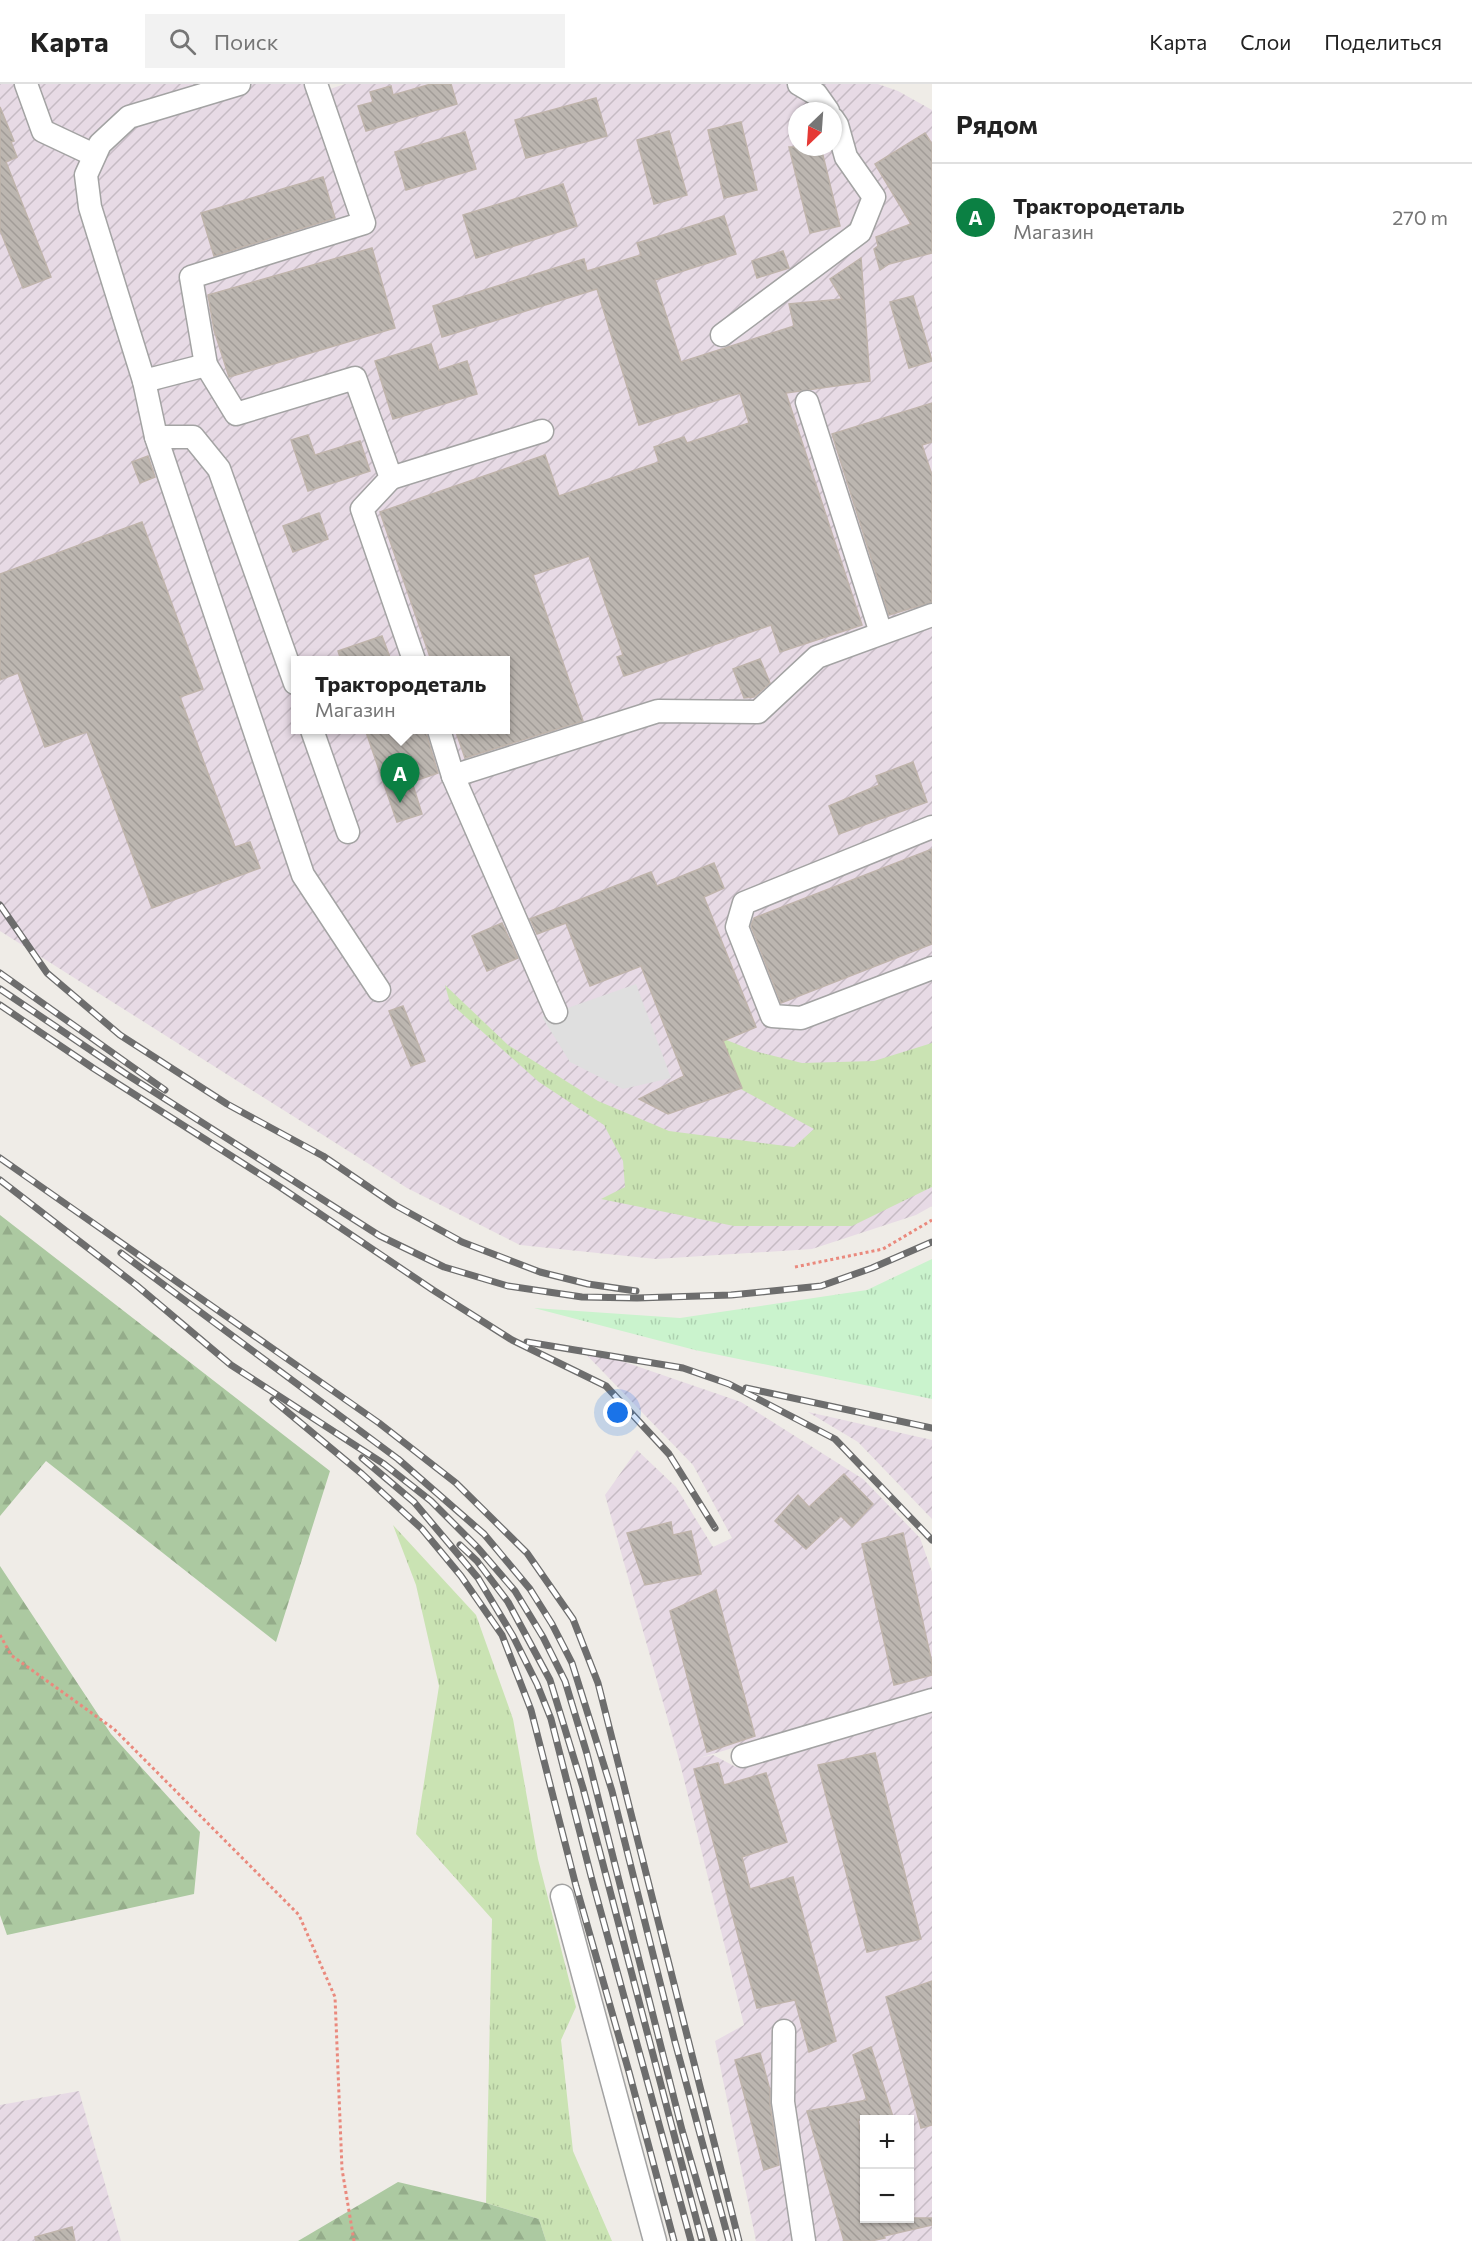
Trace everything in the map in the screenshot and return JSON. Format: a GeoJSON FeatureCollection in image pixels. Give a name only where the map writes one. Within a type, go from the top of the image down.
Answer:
{"type":"FeatureCollection","features":[{"type":"Feature","properties":{"kind":"street"},"geometry":{"type":"LineString","coordinates":[[26,84],[43,131],[94,155]]}},
{"type":"Feature","properties":{"kind":"street"},"geometry":{"type":"LineString","coordinates":[[239,84],[129,117],[99,144],[94,155],[86,175],[90,207],[144,381],[156,437],[303,875],[379,990]]}},
{"type":"Feature","properties":{"kind":"street"},"geometry":{"type":"LineString","coordinates":[[316,84],[364,223],[190,277],[206,365],[236,414],[355,378],[390,478]]}},
{"type":"Feature","properties":{"kind":"street"},"geometry":{"type":"LineString","coordinates":[[799,84],[816,94],[822,102]]}},
{"type":"Feature","properties":{"kind":"street"},"geometry":{"type":"LineString","coordinates":[[722,334],[860,232],[874,197],[846,157],[842,143]]}},
{"type":"Feature","properties":{"kind":"street"},"geometry":{"type":"LineString","coordinates":[[144,381],[206,365]]}},
{"type":"Feature","properties":{"kind":"street"},"geometry":{"type":"LineString","coordinates":[[807,402],[881,633]]}},
{"type":"Feature","properties":{"kind":"street"},"geometry":{"type":"LineString","coordinates":[[413,656],[362,509],[390,478],[542,431]]}},
{"type":"Feature","properties":{"kind":"street"},"geometry":{"type":"LineString","coordinates":[[156,437],[193,436],[219,469],[291,672]]}},
{"type":"Feature","properties":{"kind":"street"},"geometry":{"type":"LineString","coordinates":[[453,776],[658,711],[758,712],[817,657],[932,615]]}},
{"type":"Feature","properties":{"kind":"street"},"geometry":{"type":"LineString","coordinates":[[314,734],[348,832]]}},
{"type":"Feature","properties":{"kind":"street"},"geometry":{"type":"LineString","coordinates":[[440,734],[453,776],[556,1012]]}},
{"type":"Feature","properties":{"kind":"street"},"geometry":{"type":"LineString","coordinates":[[932,827],[744,903],[736,927],[772,1016],[801,1018],[932,968]]}},
{"type":"Feature","properties":{"kind":"street"},"geometry":{"type":"LineString","coordinates":[[743,1756],[932,1700]]}},
{"type":"Feature","properties":{"kind":"street"},"geometry":{"type":"LineString","coordinates":[[562,1896],[655,2241]]}},
{"type":"Feature","properties":{"kind":"street"},"geometry":{"type":"LineString","coordinates":[[784,2031],[783,2102],[804,2241]]}},
{"type":"Feature","properties":{"kind":"path"},"geometry":{"type":"LineString","coordinates":[[795,1267],[883,1249],[932,1220]]}},
{"type":"Feature","properties":{"kind":"path"},"geometry":{"type":"LineString","coordinates":[[0,1635],[10,1655],[114,1729],[299,1915],[335,1997],[342,2169],[354,2241]]}},
{"type":"Feature","properties":{"kind":"shaded area"},"geometry":{"type":"Polygon","coordinates":[[[0,84],[324,84],[327,90],[345,84],[878,84],[898,91],[932,110],[932,1206],[916,1215],[812,1249],[656,1259],[520,1245],[407,1188],[0,931],[0,84]]]}},
{"type":"Feature","properties":{"kind":"shaded area"},"geometry":{"type":"Polygon","coordinates":[[[636,984],[671,1078],[623,1089],[570,1062],[542,1017],[636,984]]]}},
{"type":"Feature","properties":{"kind":"shaded area"},"geometry":{"type":"Polygon","coordinates":[[[578,1346],[741,1402],[863,1479],[920,1538],[932,1572],[932,1689],[699,1758],[713,1755],[736,1767],[932,1709],[932,2241],[756,2241],[715,2041],[744,2025],[680,1763],[605,1495],[637,1450],[676,1487],[713,1547],[732,1538],[693,1465],[578,1346]]]}},
{"type":"Feature","properties":{"kind":"shaded area"},"geometry":{"type":"Polygon","coordinates":[[[808,1412],[932,1440],[932,1519],[858,1442],[808,1412]]]}},
{"type":"Feature","properties":{"kind":"shaded area"},"geometry":{"type":"Polygon","coordinates":[[[79,2091],[121,2241],[0,2241],[0,2105],[79,2091]]]}},
{"type":"Feature","properties":{"kind":"green space"},"geometry":{"type":"Polygon","coordinates":[[[445,985],[508,1045],[598,1101],[669,1131],[794,1147],[814,1129],[735,1086],[719,1037],[754,1051],[802,1063],[874,1061],[932,1043],[932,1187],[852,1226],[734,1226],[601,1199],[625,1187],[623,1161],[604,1125],[539,1082],[450,1003],[445,985]]]}},
{"type":"Feature","properties":{"kind":"green space"},"geometry":{"type":"Polygon","coordinates":[[[0,1215],[330,1471],[276,1642],[46,1461],[0,1516],[0,1215]]]}},
{"type":"Feature","properties":{"kind":"green space"},"geometry":{"type":"Polygon","coordinates":[[[932,1259],[932,1399],[695,1350],[534,1308],[680,1318],[867,1290],[932,1259]]]}},
{"type":"Feature","properties":{"kind":"green space"},"geometry":{"type":"Polygon","coordinates":[[[393,1525],[476,1615],[513,1719],[538,1859],[576,2007],[561,2040],[573,2151],[612,2241],[546,2241],[539,2219],[486,2203],[492,1919],[416,1834],[439,1686],[416,1585],[393,1525]]]}},
{"type":"Feature","properties":{"kind":"green space"},"geometry":{"type":"Polygon","coordinates":[[[0,1566],[111,1734],[200,1832],[194,1894],[7,1935],[0,1915],[0,1566]]]}},
{"type":"Feature","properties":{"kind":"green space"},"geometry":{"type":"Polygon","coordinates":[[[398,2182],[486,2203],[539,2219],[546,2241],[298,2241],[398,2182]]]}},
{"type":"Feature","properties":{"kind":"building"},"geometry":{"type":"Polygon","coordinates":[[[431,84],[451,84],[457,104],[366,131],[358,106],[373,102],[370,92],[391,86],[393,95],[431,84]]]}},
{"type":"Feature","properties":{"kind":"building"},"geometry":{"type":"Polygon","coordinates":[[[596,98],[607,136],[526,158],[515,120],[596,98]]]}},
{"type":"Feature","properties":{"kind":"building"},"geometry":{"type":"Polygon","coordinates":[[[0,107],[14,141],[11,142],[17,157],[6,162],[51,277],[23,288],[0,230],[0,107]]]}},
{"type":"Feature","properties":{"kind":"building"},"geometry":{"type":"Polygon","coordinates":[[[741,122],[757,190],[724,198],[708,130],[741,122]]]}},
{"type":"Feature","properties":{"kind":"building"},"geometry":{"type":"Polygon","coordinates":[[[669,131],[687,195],[654,204],[637,140],[669,131]]]}},
{"type":"Feature","properties":{"kind":"building"},"geometry":{"type":"Polygon","coordinates":[[[465,132],[476,169],[406,190],[395,152],[465,132]]]}},
{"type":"Feature","properties":{"kind":"building"},"geometry":{"type":"Polygon","coordinates":[[[925,133],[932,144],[932,253],[889,264],[880,270],[874,249],[878,246],[876,237],[911,224],[875,164],[925,133]]]}},
{"type":"Feature","properties":{"kind":"building"},"geometry":{"type":"Polygon","coordinates":[[[791,156],[823,156],[840,226],[810,233],[791,156]]]}},
{"type":"Feature","properties":{"kind":"building"},"geometry":{"type":"Polygon","coordinates":[[[323,177],[335,218],[214,256],[201,213],[323,177]]]}},
{"type":"Feature","properties":{"kind":"building"},"geometry":{"type":"Polygon","coordinates":[[[563,184],[577,226],[476,258],[463,215],[563,184]]]}},
{"type":"Feature","properties":{"kind":"building"},"geometry":{"type":"Polygon","coordinates":[[[724,216],[736,254],[655,280],[681,362],[794,326],[789,304],[842,299],[830,279],[861,258],[870,381],[786,393],[862,625],[780,652],[771,625],[624,676],[617,657],[623,655],[589,556],[533,575],[583,721],[465,758],[457,734],[510,734],[510,656],[430,656],[380,512],[545,455],[559,496],[659,462],[654,447],[684,437],[687,443],[749,423],[740,393],[639,425],[597,289],[442,337],[433,306],[584,259],[587,271],[641,255],[637,243],[724,216]]]}},
{"type":"Feature","properties":{"kind":"building"},"geometry":{"type":"Polygon","coordinates":[[[372,248],[395,328],[229,377],[214,330],[208,295],[372,248]]]}},
{"type":"Feature","properties":{"kind":"building"},"geometry":{"type":"Polygon","coordinates":[[[783,251],[789,268],[757,278],[752,261],[783,251]]]}},
{"type":"Feature","properties":{"kind":"building"},"geometry":{"type":"Polygon","coordinates":[[[913,296],[932,361],[909,368],[890,302],[913,296]]]}},
{"type":"Feature","properties":{"kind":"building"},"geometry":{"type":"Polygon","coordinates":[[[431,344],[439,370],[467,361],[477,394],[393,419],[375,361],[431,344]]]}},
{"type":"Feature","properties":{"kind":"building"},"geometry":{"type":"Polygon","coordinates":[[[932,403],[932,442],[922,445],[932,475],[932,602],[889,615],[832,434],[932,403]]]}},
{"type":"Feature","properties":{"kind":"building"},"geometry":{"type":"Polygon","coordinates":[[[308,435],[315,455],[360,441],[370,471],[308,491],[291,440],[308,435]]]}},
{"type":"Feature","properties":{"kind":"building"},"geometry":{"type":"Polygon","coordinates":[[[148,456],[155,477],[140,483],[132,462],[148,456]]]}},
{"type":"Feature","properties":{"kind":"building"},"geometry":{"type":"Polygon","coordinates":[[[319,513],[328,539],[293,552],[283,526],[319,513]]]}},
{"type":"Feature","properties":{"kind":"building"},"geometry":{"type":"Polygon","coordinates":[[[142,522],[203,689],[180,697],[235,847],[250,842],[260,868],[152,908],[87,732],[45,747],[18,673],[0,680],[0,574],[142,522]]]}},
{"type":"Feature","properties":{"kind":"building"},"geometry":{"type":"Polygon","coordinates":[[[382,636],[390,656],[340,656],[338,651],[382,636]]]}},
{"type":"Feature","properties":{"kind":"building"},"geometry":{"type":"Polygon","coordinates":[[[760,659],[770,683],[754,697],[744,698],[733,669],[760,659]]]}},
{"type":"Feature","properties":{"kind":"building"},"geometry":{"type":"Polygon","coordinates":[[[367,734],[426,734],[438,773],[412,782],[422,814],[397,822],[367,734]]]}},
{"type":"Feature","properties":{"kind":"building"},"geometry":{"type":"Polygon","coordinates":[[[913,762],[927,802],[839,834],[829,806],[879,785],[876,776],[913,762]]]}},
{"type":"Feature","properties":{"kind":"building"},"geometry":{"type":"Polygon","coordinates":[[[932,849],[932,944],[781,1003],[751,926],[754,918],[932,849]]]}},
{"type":"Feature","properties":{"kind":"building"},"geometry":{"type":"Polygon","coordinates":[[[714,863],[724,888],[704,897],[756,1027],[723,1041],[742,1088],[668,1114],[639,1099],[684,1076],[641,966],[590,986],[566,923],[537,934],[530,919],[651,872],[657,886],[714,863]]]}},
{"type":"Feature","properties":{"kind":"building"},"geometry":{"type":"Polygon","coordinates":[[[502,923],[518,958],[487,971],[472,936],[502,923]]]}},
{"type":"Feature","properties":{"kind":"building"},"geometry":{"type":"Polygon","coordinates":[[[403,1006],[425,1061],[411,1066],[389,1011],[403,1006]]]}},
{"type":"Feature","properties":{"kind":"building"},"geometry":{"type":"Polygon","coordinates":[[[844,1474],[873,1504],[852,1527],[841,1516],[806,1549],[775,1521],[798,1495],[809,1507],[844,1474]]]}},
{"type":"Feature","properties":{"kind":"building"},"geometry":{"type":"Polygon","coordinates":[[[671,1522],[673,1535],[691,1531],[701,1574],[645,1585],[627,1533],[671,1522]]]}},
{"type":"Feature","properties":{"kind":"building"},"geometry":{"type":"Polygon","coordinates":[[[903,1533],[932,1663],[932,1675],[894,1685],[862,1544],[903,1533]]]}},
{"type":"Feature","properties":{"kind":"building"},"geometry":{"type":"Polygon","coordinates":[[[716,1590],[755,1736],[707,1752],[670,1611],[716,1590]]]}},
{"type":"Feature","properties":{"kind":"building"},"geometry":{"type":"Polygon","coordinates":[[[875,1753],[921,1939],[867,1952],[818,1765],[875,1753]]]}},
{"type":"Feature","properties":{"kind":"building"},"geometry":{"type":"Polygon","coordinates":[[[718,1763],[724,1785],[766,1773],[787,1842],[742,1857],[750,1889],[793,1877],[836,2041],[809,2052],[795,2000],[757,2008],[694,1769],[718,1763]]]}},
{"type":"Feature","properties":{"kind":"building"},"geometry":{"type":"Polygon","coordinates":[[[932,1981],[932,2125],[921,2128],[886,1997],[932,1981]]]}},
{"type":"Feature","properties":{"kind":"building"},"geometry":{"type":"Polygon","coordinates":[[[871,2047],[892,2115],[860,2115],[860,2120],[858,2120],[860,2130],[860,2223],[914,2223],[914,2218],[932,2218],[932,2225],[871,2241],[844,2241],[807,2111],[867,2100],[853,2055],[871,2047]]]}},
{"type":"Feature","properties":{"kind":"building"},"geometry":{"type":"Polygon","coordinates":[[[760,2053],[770,2090],[779,2165],[764,2170],[735,2060],[760,2053]]]}},
{"type":"Feature","properties":{"kind":"building"},"geometry":{"type":"Polygon","coordinates":[[[72,2227],[75,2241],[36,2241],[35,2237],[72,2227]]]}},
{"type":"Feature","properties":{"kind":"railway"},"geometry":{"type":"LineString","coordinates":[[0,905],[47,973],[120,1035],[227,1104],[323,1156],[395,1205],[462,1242],[540,1272],[588,1284],[636,1291]]}},
{"type":"Feature","properties":{"kind":"railway"},"geometry":{"type":"LineString","coordinates":[[0,973],[165,1090]]}},
{"type":"Feature","properties":{"kind":"railway"},"geometry":{"type":"LineString","coordinates":[[0,989],[126,1074],[380,1236],[444,1267],[508,1286],[582,1297],[637,1298],[731,1295],[821,1286],[872,1268],[932,1242]]}},
{"type":"Feature","properties":{"kind":"railway"},"geometry":{"type":"LineString","coordinates":[[0,1005],[512,1340],[606,1386],[669,1454],[715,1528]]}},
{"type":"Feature","properties":{"kind":"railway"},"geometry":{"type":"LineString","coordinates":[[0,1158],[379,1423],[456,1483],[527,1553],[573,1619],[598,1683],[739,2241]]}},
{"type":"Feature","properties":{"kind":"railway"},"geometry":{"type":"LineString","coordinates":[[0,1180],[136,1285],[231,1365],[384,1464],[431,1501],[478,1548],[515,1591],[543,1637],[565,1681],[587,1754],[682,2130],[714,2241]]}},
{"type":"Feature","properties":{"kind":"railway"},"geometry":{"type":"LineString","coordinates":[[121,1253],[398,1459],[484,1534],[530,1589],[552,1624],[572,1663],[612,1791],[675,2042],[729,2241]]}},
{"type":"Feature","properties":{"kind":"railway"},"geometry":{"type":"LineString","coordinates":[[527,1342],[683,1368],[729,1384],[835,1439],[932,1540]]}},
{"type":"Feature","properties":{"kind":"railway"},"geometry":{"type":"LineString","coordinates":[[746,1388],[932,1428]]}},
{"type":"Feature","properties":{"kind":"railway"},"geometry":{"type":"LineString","coordinates":[[273,1400],[362,1474],[422,1529],[461,1576],[502,1635],[531,1710],[576,1886],[674,2241]]}},
{"type":"Feature","properties":{"kind":"railway"},"geometry":{"type":"LineString","coordinates":[[362,1458],[414,1502],[478,1578],[513,1636],[537,1684],[551,1719],[591,1876],[691,2241]]}},
{"type":"Feature","properties":{"kind":"railway"},"geometry":{"type":"LineString","coordinates":[[460,1545],[477,1561],[508,1602],[550,1680],[583,1788],[702,2241]]}},
{"type":"Feature","properties":{"kind":"place","name":"Трактородеталь"},"geometry":{"type":"Point","coordinates":[400,803]}}]}
